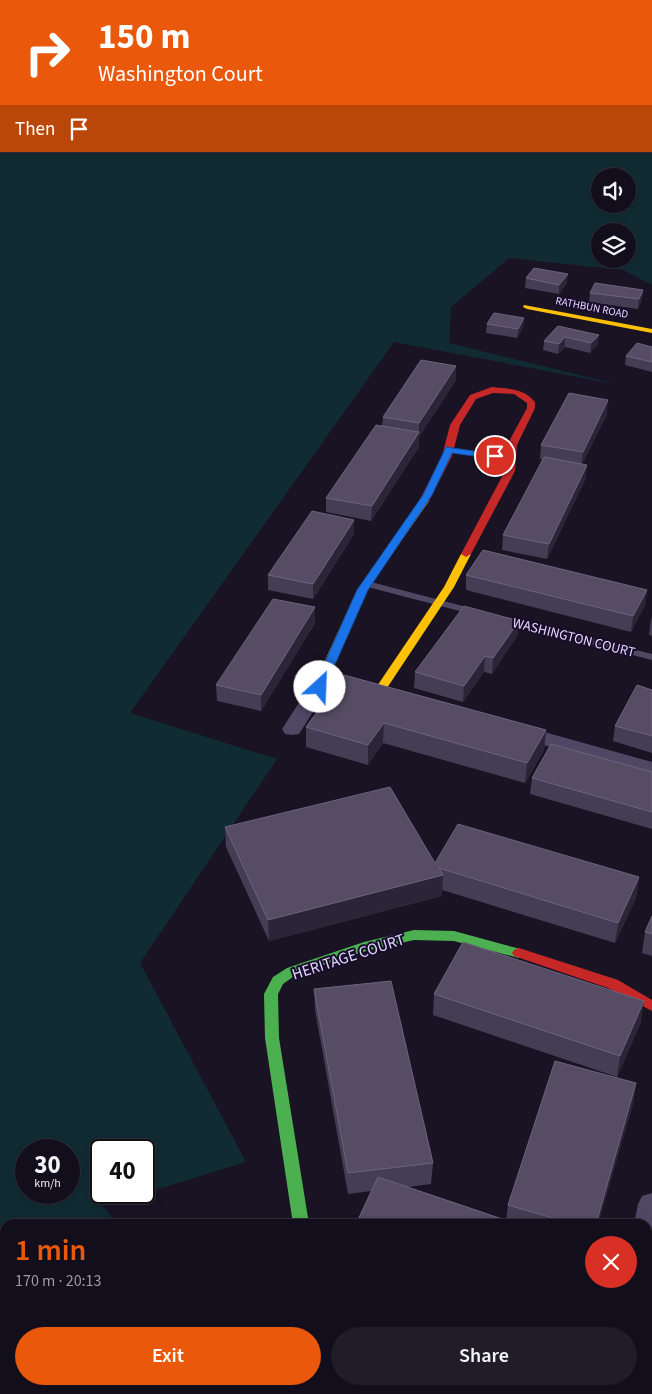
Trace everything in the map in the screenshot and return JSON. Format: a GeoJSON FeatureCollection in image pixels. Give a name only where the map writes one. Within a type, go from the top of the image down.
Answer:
{"type":"FeatureCollection","features":[{"type":"Feature","properties":{"kind":"street","name":"RATHBUN ROAD"},"geometry":{"type":"LineString","coordinates":[[527,307],[652,331]]}},
{"type":"Feature","properties":{"kind":"street"},"geometry":{"type":"LineString","coordinates":[[292,729],[320,687],[366,584],[428,495],[449,449],[455,425],[474,397],[492,390],[510,391],[525,396],[530,402],[531,408],[512,445],[510,471],[502,488],[439,602],[381,689]]}},
{"type":"Feature","properties":{"kind":"street"},"geometry":{"type":"LineString","coordinates":[[320,687],[374,686],[401,696]]}},
{"type":"Feature","properties":{"kind":"street"},"geometry":{"type":"LineString","coordinates":[[500,725],[652,769]]}},
{"type":"Feature","properties":{"kind":"street","name":"HERITAGE COURT"},"geometry":{"type":"LineString","coordinates":[[300,1219],[272,1038],[270,994],[278,981],[292,971],[389,939],[424,934],[443,934],[506,949],[612,983],[629,991],[652,1006]]}},
{"type":"Feature","properties":{"kind":"street"},"geometry":{"type":"LineString","coordinates":[[649,1219],[652,1204]]}},
{"type":"Feature","properties":{"kind":"lane"},"geometry":{"type":"LineString","coordinates":[[449,449],[511,459]]}},
{"type":"Feature","properties":{"kind":"lane","name":"WASHINGTON COURT"},"geometry":{"type":"LineString","coordinates":[[366,584],[652,657]]}},
{"type":"Feature","properties":{"kind":"shaded area"},"geometry":{"type":"Polygon","coordinates":[[[0,152],[652,152],[652,285],[623,270],[604,268],[636,268],[636,223],[591,223],[591,267],[509,258],[451,307],[449,343],[620,385],[394,342],[130,713],[277,759],[140,963],[246,1162],[155,1190],[155,1139],[90,1139],[90,1204],[110,1204],[103,1206],[113,1219],[0,1219],[0,152]]]}},
{"type":"Feature","properties":{"kind":"building"},"geometry":{"type":"Polygon","coordinates":[[[534,268],[568,274],[559,285],[526,278],[534,268]]]}},
{"type":"Feature","properties":{"kind":"building"},"geometry":{"type":"Polygon","coordinates":[[[595,283],[643,290],[639,299],[590,293],[595,283]]]}},
{"type":"Feature","properties":{"kind":"building"},"geometry":{"type":"Polygon","coordinates":[[[494,313],[524,318],[518,329],[487,324],[494,313]]]}},
{"type":"Feature","properties":{"kind":"building"},"geometry":{"type":"Polygon","coordinates":[[[558,326],[599,335],[591,343],[565,337],[559,344],[544,341],[558,326]]]}},
{"type":"Feature","properties":{"kind":"building"},"geometry":{"type":"Polygon","coordinates":[[[637,343],[652,347],[652,362],[626,356],[637,343]]]}},
{"type":"Feature","properties":{"kind":"building"},"geometry":{"type":"Polygon","coordinates":[[[421,360],[456,366],[419,423],[383,417],[421,360]]]}},
{"type":"Feature","properties":{"kind":"building"},"geometry":{"type":"Polygon","coordinates":[[[569,393],[608,400],[583,452],[541,445],[569,393]]]}},
{"type":"Feature","properties":{"kind":"building"},"geometry":{"type":"Polygon","coordinates":[[[376,425],[419,432],[372,506],[326,498],[376,425]]]}},
{"type":"Feature","properties":{"kind":"building"},"geometry":{"type":"Polygon","coordinates":[[[544,457],[587,465],[549,544],[503,535],[544,457]]]}},
{"type":"Feature","properties":{"kind":"building"},"geometry":{"type":"Polygon","coordinates":[[[312,511],[354,520],[313,584],[268,575],[312,511]]]}},
{"type":"Feature","properties":{"kind":"building"},"geometry":{"type":"Polygon","coordinates":[[[483,550],[647,590],[633,616],[466,575],[483,550]]]}},
{"type":"Feature","properties":{"kind":"building"},"geometry":{"type":"Polygon","coordinates":[[[273,599],[315,607],[261,695],[216,685],[273,599]]]}},
{"type":"Feature","properties":{"kind":"building"},"geometry":{"type":"Polygon","coordinates":[[[464,606],[519,621],[493,658],[485,656],[464,686],[415,672],[464,606]]]}},
{"type":"Feature","properties":{"kind":"building"},"geometry":{"type":"Polygon","coordinates":[[[344,675],[546,730],[527,763],[384,723],[368,745],[306,727],[344,675]]]}},
{"type":"Feature","properties":{"kind":"building"},"geometry":{"type":"Polygon","coordinates":[[[637,685],[652,690],[652,736],[615,726],[637,685]]]}},
{"type":"Feature","properties":{"kind":"building"},"geometry":{"type":"Polygon","coordinates":[[[551,744],[652,772],[652,812],[532,778],[551,744]]]}},
{"type":"Feature","properties":{"kind":"building"},"geometry":{"type":"Polygon","coordinates":[[[390,787],[435,863],[458,824],[639,877],[618,923],[439,868],[443,875],[268,920],[225,827],[390,787]]]}},
{"type":"Feature","properties":{"kind":"building"},"geometry":{"type":"Polygon","coordinates":[[[652,916],[652,934],[645,932],[652,916]]]}},
{"type":"Feature","properties":{"kind":"building"},"geometry":{"type":"Polygon","coordinates":[[[463,942],[644,1001],[620,1056],[434,994],[463,942]]]}},
{"type":"Feature","properties":{"kind":"building"},"geometry":{"type":"Polygon","coordinates":[[[391,981],[433,1163],[348,1173],[314,989],[391,981]]]}},
{"type":"Feature","properties":{"kind":"building"},"geometry":{"type":"Polygon","coordinates":[[[555,1061],[636,1083],[597,1219],[556,1219],[508,1205],[555,1061]]]}},
{"type":"Feature","properties":{"kind":"building"},"geometry":{"type":"Polygon","coordinates":[[[378,1177],[502,1219],[358,1219],[378,1177]]]}},
{"type":"Feature","properties":{"kind":"traffic: fast"},"geometry":{"type":"LineString","coordinates":[[300,1219],[272,1038],[271,994],[278,981],[292,971],[364,947],[414,935],[454,936],[519,953]]}},
{"type":"Feature","properties":{"kind":"traffic: slow"},"geometry":{"type":"LineString","coordinates":[[527,307],[652,331]]}},
{"type":"Feature","properties":{"kind":"traffic: slow"},"geometry":{"type":"LineString","coordinates":[[319,687],[362,590],[424,501]]}},
{"type":"Feature","properties":{"kind":"traffic: slow"},"geometry":{"type":"LineString","coordinates":[[381,689],[449,587],[466,554]]}},
{"type":"Feature","properties":{"kind":"traffic: jam"},"geometry":{"type":"LineString","coordinates":[[424,501],[447,456],[455,425],[473,397],[492,390],[516,392],[525,396],[531,402],[531,408],[512,445],[510,471],[466,554]]}},
{"type":"Feature","properties":{"kind":"traffic: jam"},"geometry":{"type":"LineString","coordinates":[[519,953],[613,984],[652,1006]]}},
{"type":"Feature","properties":{"kind":"route"},"geometry":{"type":"LineString","coordinates":[[320,687],[362,590],[428,495],[449,449],[495,456]]}}]}
